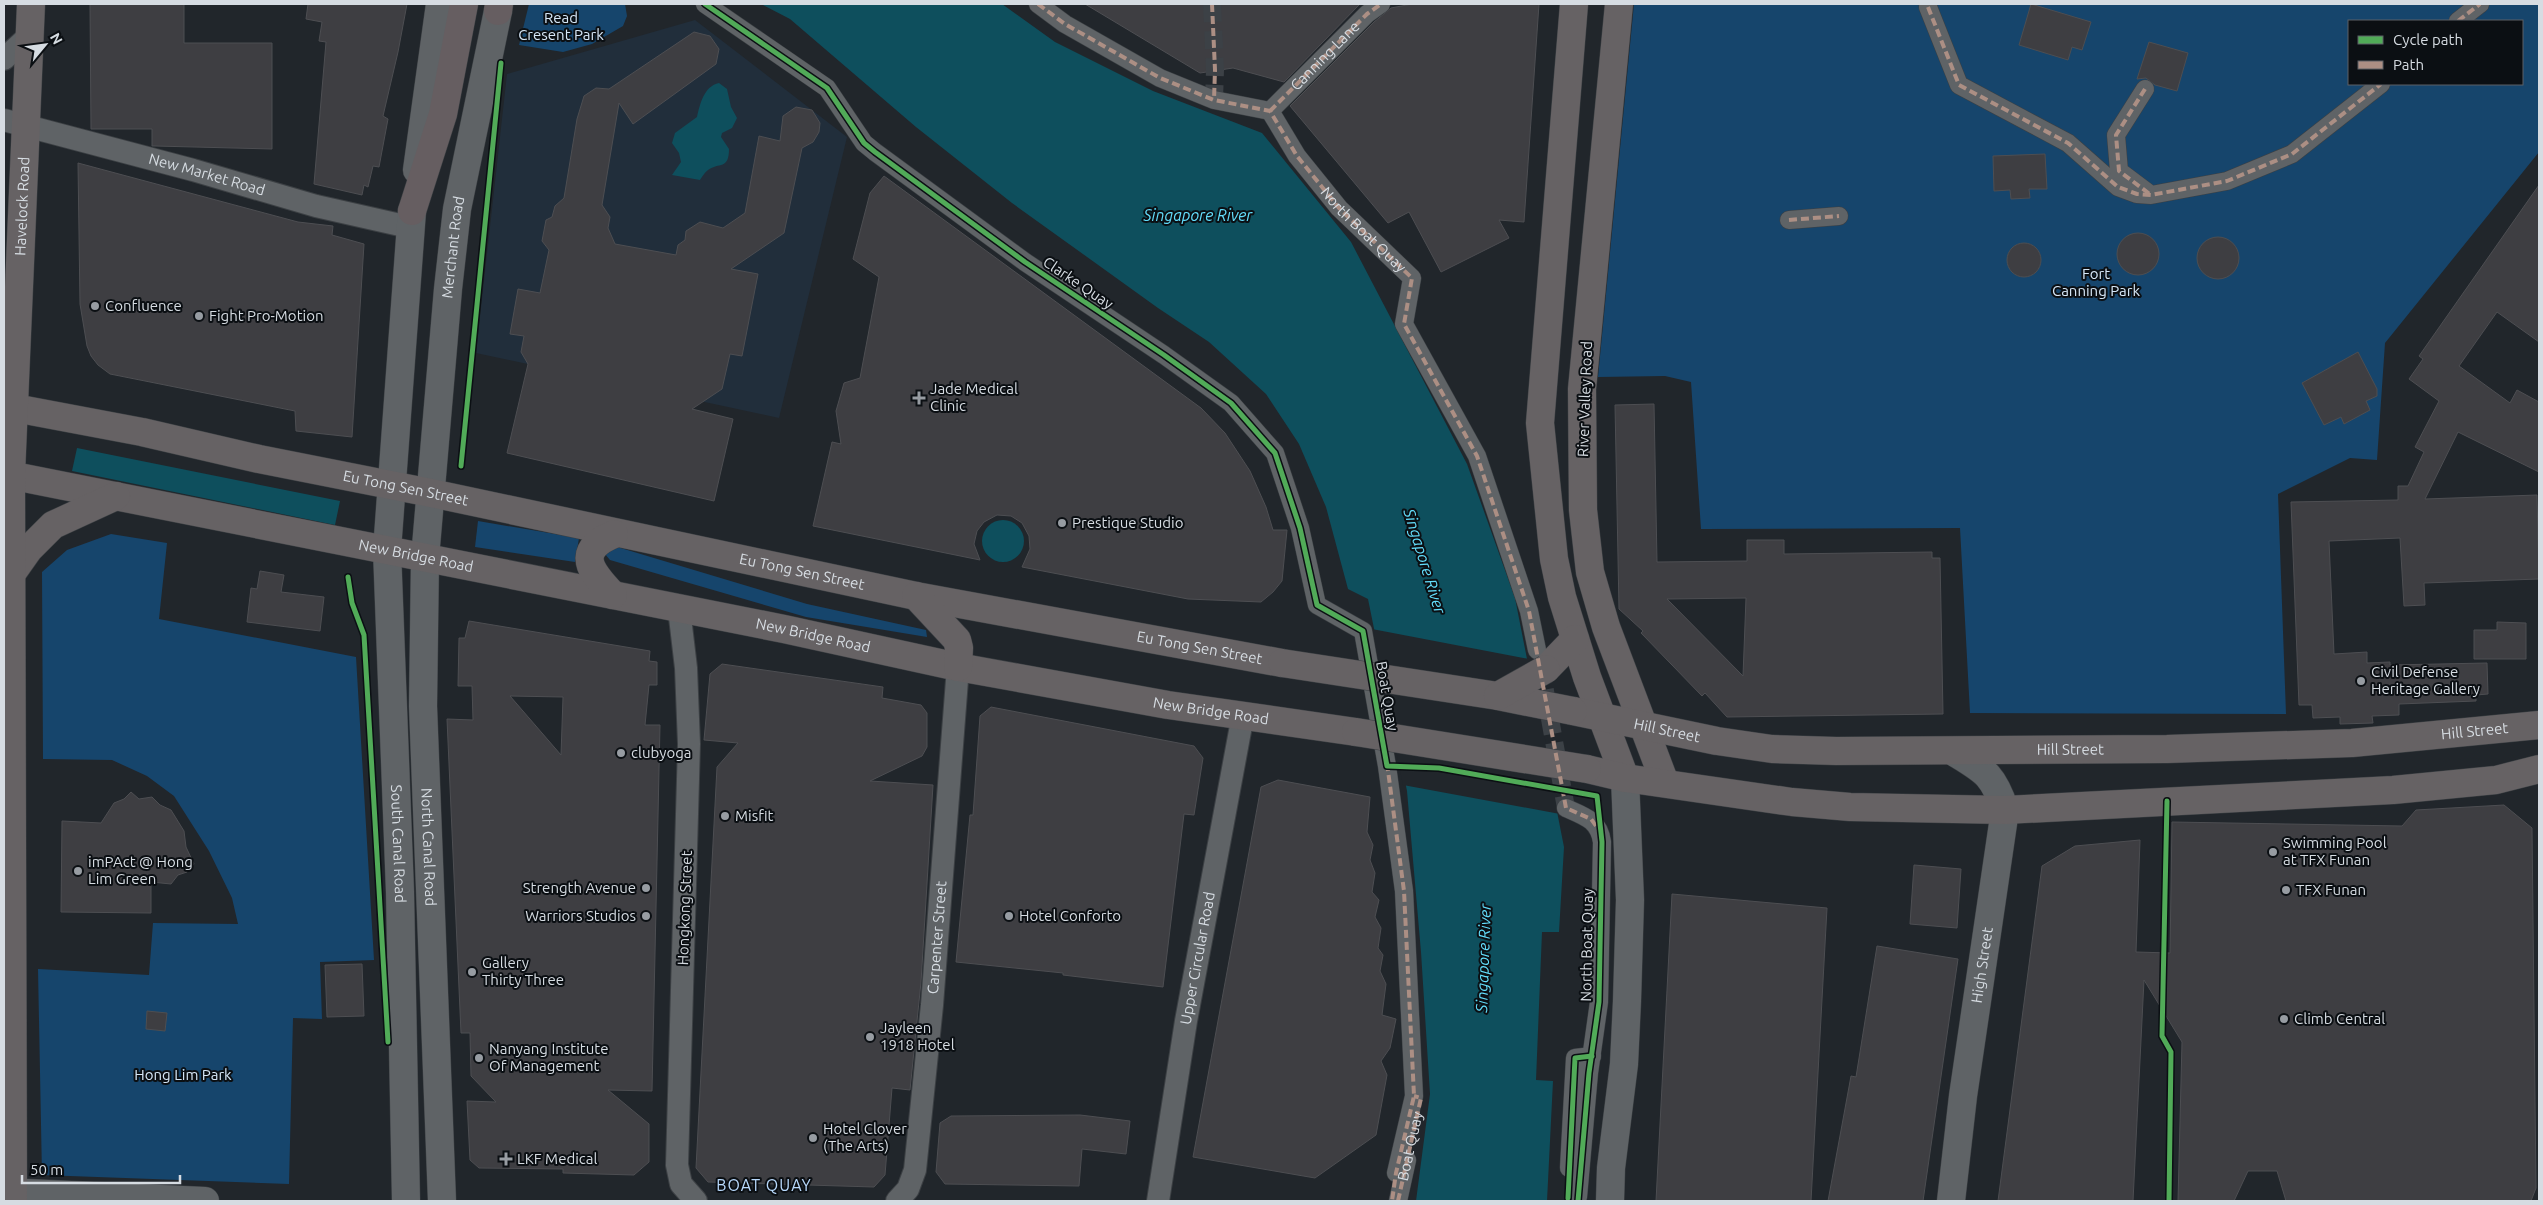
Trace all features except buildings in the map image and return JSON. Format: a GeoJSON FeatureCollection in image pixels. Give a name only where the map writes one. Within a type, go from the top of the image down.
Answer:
{"type":"FeatureCollection","features":[{"type":"Feature","properties":{"kind":"highway"},"geometry":{"type":"LineString","coordinates":[[411,219],[443,114],[464,4]]}},
{"type":"Feature","properties":{"kind":"main road","name":"Havelock Road"},"geometry":{"type":"LineString","coordinates":[[10,1195],[12,573],[8,475],[9,408],[15,123],[31,34],[31,4]]}},
{"type":"Feature","properties":{"kind":"main road"},"geometry":{"type":"LineString","coordinates":[[1574,4],[1540,423],[1554,559],[1575,639],[1625,778],[1792,802],[1850,807],[2005,810],[2393,790],[2496,780],[2539,769]]}},
{"type":"Feature","properties":{"kind":"main road","name":"River Valley Road"},"geometry":{"type":"LineString","coordinates":[[1619,4],[1582,389],[1582,477],[1590,572],[1606,627],[1665,783]]}},
{"type":"Feature","properties":{"kind":"main road","name":"Eu Tong Sen Street"},"geometry":{"type":"LineString","coordinates":[[9,408],[142,432],[249,457],[432,493],[614,534],[916,596],[1282,663],[1498,696],[1603,719]]}},
{"type":"Feature","properties":{"kind":"main road","name":"New Bridge Road"},"geometry":{"type":"LineString","coordinates":[[8,475],[613,595],[958,667],[1168,705],[1356,732],[1587,769],[1625,778]]}},
{"type":"Feature","properties":{"kind":"main road"},"geometry":{"type":"LineString","coordinates":[[12,573],[29,549],[53,526],[116,496]]}},
{"type":"Feature","properties":{"kind":"main road"},"geometry":{"type":"LineString","coordinates":[[613,595],[598,580],[590,566],[590,554],[598,540],[614,534]]}},
{"type":"Feature","properties":{"kind":"main road"},"geometry":{"type":"LineString","coordinates":[[916,596],[957,640],[959,648],[958,667]]}},
{"type":"Feature","properties":{"kind":"main road"},"geometry":{"type":"LineString","coordinates":[[1498,696],[1541,659],[1575,639]]}},
{"type":"Feature","properties":{"kind":"main road","name":"Hill Street"},"geometry":{"type":"LineString","coordinates":[[1603,719],[1772,749],[1954,752],[2167,749],[2352,743],[2539,725]]}},
{"type":"Feature","properties":{"kind":"street"},"geometry":{"type":"LineString","coordinates":[[393,486],[411,219],[440,4]]}},
{"type":"Feature","properties":{"kind":"street","name":"Clarke Quay"},"geometry":{"type":"LineString","coordinates":[[705,4],[827,88],[864,143],[869,147],[1025,262],[1164,355],[1231,403],[1275,453],[1300,528],[1318,605],[1363,631]]}},
{"type":"Feature","properties":{"kind":"street"},"geometry":{"type":"LineString","coordinates":[[1038,4],[1065,24],[1160,78],[1214,100],[1270,112]]}},
{"type":"Feature","properties":{"kind":"street","name":"Canning Lane"},"geometry":{"type":"LineString","coordinates":[[1270,112],[1366,14],[1381,4]]}},
{"type":"Feature","properties":{"kind":"street"},"geometry":{"type":"LineString","coordinates":[[2459,20],[2480,4]]}},
{"type":"Feature","properties":{"kind":"street","name":"Merchant Road"},"geometry":{"type":"LineString","coordinates":[[432,493],[448,289],[457,209],[499,6]]}},
{"type":"Feature","properties":{"kind":"street"},"geometry":{"type":"LineString","coordinates":[[1928,7],[1959,85],[2068,143],[2118,187],[2137,194],[2151,195],[2226,181],[2292,154],[2380,85]]}},
{"type":"Feature","properties":{"kind":"street"},"geometry":{"type":"LineString","coordinates":[[4,59],[31,34]]}},
{"type":"Feature","properties":{"kind":"street"},"geometry":{"type":"LineString","coordinates":[[2145,89],[2116,135],[2119,171],[2151,195]]}},
{"type":"Feature","properties":{"kind":"street","name":"North Boat Quay"},"geometry":{"type":"LineString","coordinates":[[1270,112],[1297,156],[1338,208],[1412,278],[1404,324],[1477,456],[1529,611],[1541,659]]}},
{"type":"Feature","properties":{"kind":"street","name":"New Market Road"},"geometry":{"type":"LineString","coordinates":[[15,123],[316,206],[411,219]]}},
{"type":"Feature","properties":{"kind":"street"},"geometry":{"type":"LineString","coordinates":[[1789,220],[1839,216]]}},
{"type":"Feature","properties":{"kind":"street","name":"South Canal Road"},"geometry":{"type":"LineString","coordinates":[[393,486],[387,550],[400,892],[406,1201]]}},
{"type":"Feature","properties":{"kind":"street","name":"North Canal Road"},"geometry":{"type":"LineString","coordinates":[[432,493],[425,558],[423,706],[442,1201]]}},
{"type":"Feature","properties":{"kind":"street","name":"Hongkong Street"},"geometry":{"type":"LineString","coordinates":[[679,609],[686,668],[690,744],[677,1165],[681,1184],[696,1201]]}},
{"type":"Feature","properties":{"kind":"street","name":"Boat Quay"},"geometry":{"type":"LineString","coordinates":[[1363,631],[1387,766],[1404,892],[1414,1096],[1396,1172]]}},
{"type":"Feature","properties":{"kind":"street","name":"Carpenter Street"},"geometry":{"type":"LineString","coordinates":[[896,1201],[908,1189],[916,1170],[934,986],[958,667]]}},
{"type":"Feature","properties":{"kind":"street","name":"Upper Circular Road"},"geometry":{"type":"LineString","coordinates":[[1158,1201],[1186,1021],[1243,715]]}},
{"type":"Feature","properties":{"kind":"street","name":"High Street"},"geometry":{"type":"LineString","coordinates":[[1951,1201],[1963,1096],[2005,810],[1997,785],[1986,772],[1954,752]]}},
{"type":"Feature","properties":{"kind":"street"},"geometry":{"type":"LineString","coordinates":[[1610,1201],[1611,1168],[1624,1064],[1627,1001],[1630,900],[1625,778]]}},
{"type":"Feature","properties":{"kind":"street","name":"North Boat Quay"},"geometry":{"type":"LineString","coordinates":[[1566,808],[1591,819],[1601,833],[1602,842],[1599,1002],[1573,1197]]}},
{"type":"Feature","properties":{"kind":"street","name":"Boat Quay"},"geometry":{"type":"LineString","coordinates":[[1398,1201],[1421,1098],[1414,1096]]}},
{"type":"Feature","properties":{"kind":"street"},"geometry":{"type":"LineString","coordinates":[[10,1195],[205,1201]]}},
{"type":"Feature","properties":{"kind":"shaded area"},"geometry":{"type":"Polygon","coordinates":[[[695,20],[847,137],[779,418],[476,353],[507,74],[695,20]]]}},
{"type":"Feature","properties":{"kind":"green space","name":"Read Cresent Park"},"geometry":{"type":"Polygon","coordinates":[[[529,4],[625,4],[627,16],[623,26],[592,44],[563,52],[519,45],[529,4]]]}},
{"type":"Feature","properties":{"kind":"green space","name":"Fort Canning Park"},"geometry":{"type":"Polygon","coordinates":[[[1634,4],[2539,4],[2539,152],[2385,343],[2377,460],[2350,458],[2278,494],[2286,714],[1970,713],[1960,528],[1701,529],[1691,382],[1665,376],[1598,377],[1634,4]]]}},
{"type":"Feature","properties":{"kind":"green space"},"geometry":{"type":"Polygon","coordinates":[[[478,521],[579,538],[575,562],[475,547],[478,521]]]}},
{"type":"Feature","properties":{"kind":"green space","name":"Hong Lim Park"},"geometry":{"type":"Polygon","coordinates":[[[111,534],[167,543],[159,619],[356,657],[374,960],[320,962],[322,1019],[293,1018],[289,1184],[42,1175],[38,969],[149,975],[153,923],[238,924],[232,898],[209,851],[174,796],[147,776],[112,760],[43,759],[42,572],[67,550],[111,534]]]}},
{"type":"Feature","properties":{"kind":"green space"},"geometry":{"type":"Polygon","coordinates":[[[614,546],[807,604],[926,630],[927,637],[806,617],[610,560],[605,554],[614,546]]]}},
{"type":"Feature","properties":{"kind":"water","name":"Singapore River"},"geometry":{"type":"Polygon","coordinates":[[[761,4],[1002,4],[1055,42],[1153,91],[1262,133],[1351,242],[1467,464],[1515,598],[1564,847],[1559,932],[1542,932],[1536,1080],[1553,1081],[1547,1201],[1416,1201],[1430,1094],[1421,952],[1407,791],[1368,599],[1348,589],[1326,507],[1299,444],[1266,394],[1209,342],[1158,308],[1012,203],[916,127],[790,19],[761,4]]]}},
{"type":"Feature","properties":{"kind":"water"},"geometry":{"type":"Polygon","coordinates":[[[719,83],[727,89],[731,107],[737,118],[732,128],[722,133],[721,137],[729,149],[727,160],[725,163],[708,170],[700,180],[672,175],[681,162],[679,153],[672,143],[675,133],[697,117],[701,101],[706,92],[719,83]]]}},
{"type":"Feature","properties":{"kind":"water"},"geometry":{"type":"Polygon","coordinates":[[[77,448],[340,501],[335,525],[72,471],[77,448]]]}},
{"type":"Feature","properties":{"kind":"water"},"geometry":{"type":"Polygon","coordinates":[[[1003,520],[1018,526],[1024,541],[1018,556],[1003,562],[988,556],[982,541],[988,526],[1003,520]]]}},
{"type":"Feature","properties":{"kind":"pier"},"geometry":{"type":"Polygon","coordinates":[[[1372,629],[1529,659],[1560,814],[1403,785],[1372,629]]]}},
{"type":"Feature","properties":{"kind":"tunnel"},"geometry":{"type":"LineString","coordinates":[[1212,4],[1215,70],[1214,100]]}},
{"type":"Feature","properties":{"kind":"tunnel"},"geometry":{"type":"LineString","coordinates":[[1540,663],[1566,808]]}},
{"type":"Feature","properties":{"kind":"marked path"},"geometry":{"type":"LineString","coordinates":[[1038,4],[1065,24],[1160,78],[1214,100],[1270,111],[1297,156],[1339,208],[1412,278],[1404,324],[1477,456],[1529,611],[1566,808],[1591,819],[1599,830]]}},
{"type":"Feature","properties":{"kind":"marked path"},"geometry":{"type":"LineString","coordinates":[[1212,4],[1215,70],[1214,100]]}},
{"type":"Feature","properties":{"kind":"marked path"},"geometry":{"type":"LineString","coordinates":[[1270,111],[1367,14],[1381,4]]}},
{"type":"Feature","properties":{"kind":"marked path"},"geometry":{"type":"LineString","coordinates":[[2459,20],[2480,4]]}},
{"type":"Feature","properties":{"kind":"marked path"},"geometry":{"type":"LineString","coordinates":[[1928,7],[1959,85],[2068,143],[2118,187],[2137,194],[2151,195],[2227,181],[2292,154],[2380,85]]}},
{"type":"Feature","properties":{"kind":"marked path"},"geometry":{"type":"LineString","coordinates":[[2145,89],[2116,135],[2119,171],[2151,195]]}},
{"type":"Feature","properties":{"kind":"marked path"},"geometry":{"type":"LineString","coordinates":[[1789,220],[1839,216]]}},
{"type":"Feature","properties":{"kind":"marked path"},"geometry":{"type":"LineString","coordinates":[[1387,763],[1404,891],[1414,1096],[1396,1173],[1392,1201]]}},
{"type":"Feature","properties":{"kind":"marked path"},"geometry":{"type":"LineString","coordinates":[[1398,1201],[1421,1098],[1414,1096]]}},
{"type":"Feature","properties":{"kind":"cycle path"},"geometry":{"type":"LineString","coordinates":[[705,4],[827,88],[864,143],[875,152],[1025,262],[1164,355],[1231,403],[1275,453],[1300,528],[1317,605],[1363,631],[1387,766],[1439,768],[1597,796],[1602,842],[1599,1002],[1589,1073],[1578,1201]]}},
{"type":"Feature","properties":{"kind":"cycle path"},"geometry":{"type":"LineString","coordinates":[[461,466],[501,63]]}},
{"type":"Feature","properties":{"kind":"cycle path"},"geometry":{"type":"LineString","coordinates":[[348,577],[352,603],[364,635],[388,1042]]}},
{"type":"Feature","properties":{"kind":"cycle path"},"geometry":{"type":"LineString","coordinates":[[2167,801],[2162,1036],[2171,1052],[2169,1201]]}},
{"type":"Feature","properties":{"kind":"cycle path"},"geometry":{"type":"LineString","coordinates":[[1568,1198],[1575,1058],[1592,1056]]}},
{"type":"Feature","properties":{"kind":"place","name":"Confluence"},"geometry":{"type":"Point","coordinates":[95,306]}},
{"type":"Feature","properties":{"kind":"place","name":"Fight Pro-Motion"},"geometry":{"type":"Point","coordinates":[199,316]}},
{"type":"Feature","properties":{"kind":"place","name":"Jade Medical Clinic"},"geometry":{"type":"Point","coordinates":[919,398]}},
{"type":"Feature","properties":{"kind":"place","name":"Prestique Studio"},"geometry":{"type":"Point","coordinates":[1062,523]}},
{"type":"Feature","properties":{"kind":"place","name":"Civil Defense Heritage Gallery"},"geometry":{"type":"Point","coordinates":[2361,681]}},
{"type":"Feature","properties":{"kind":"place","name":"clubyoga"},"geometry":{"type":"Point","coordinates":[621,753]}},
{"type":"Feature","properties":{"kind":"place","name":"Misfit"},"geometry":{"type":"Point","coordinates":[725,816]}},
{"type":"Feature","properties":{"kind":"place","name":"Swimming Pool at TFX Funan"},"geometry":{"type":"Point","coordinates":[2273,852]}},
{"type":"Feature","properties":{"kind":"place","name":"imPAct @ Hong Lim Green"},"geometry":{"type":"Point","coordinates":[78,871]}},
{"type":"Feature","properties":{"kind":"place","name":"Strength Avenue"},"geometry":{"type":"Point","coordinates":[646,888]}},
{"type":"Feature","properties":{"kind":"place","name":"TFX Funan"},"geometry":{"type":"Point","coordinates":[2286,890]}},
{"type":"Feature","properties":{"kind":"place","name":"Warriors Studios"},"geometry":{"type":"Point","coordinates":[646,916]}},
{"type":"Feature","properties":{"kind":"place","name":"Hotel Conforto"},"geometry":{"type":"Point","coordinates":[1009,916]}},
{"type":"Feature","properties":{"kind":"place","name":"Gallery Thirty Three"},"geometry":{"type":"Point","coordinates":[472,972]}},
{"type":"Feature","properties":{"kind":"place","name":"Climb Central"},"geometry":{"type":"Point","coordinates":[2284,1019]}},
{"type":"Feature","properties":{"kind":"place","name":"Jayleen 1918 Hotel"},"geometry":{"type":"Point","coordinates":[870,1037]}},
{"type":"Feature","properties":{"kind":"place","name":"Nanyang Institute Of Management"},"geometry":{"type":"Point","coordinates":[479,1058]}},
{"type":"Feature","properties":{"kind":"place","name":"Hotel Clover (The Arts)"},"geometry":{"type":"Point","coordinates":[813,1138]}},
{"type":"Feature","properties":{"kind":"place","name":"LKF Medical"},"geometry":{"type":"Point","coordinates":[506,1159]}},
{"type":"Feature","properties":{"kind":"district","name":"BOAT QUAY"},"geometry":{"type":"Point","coordinates":[764,1185]}}]}
